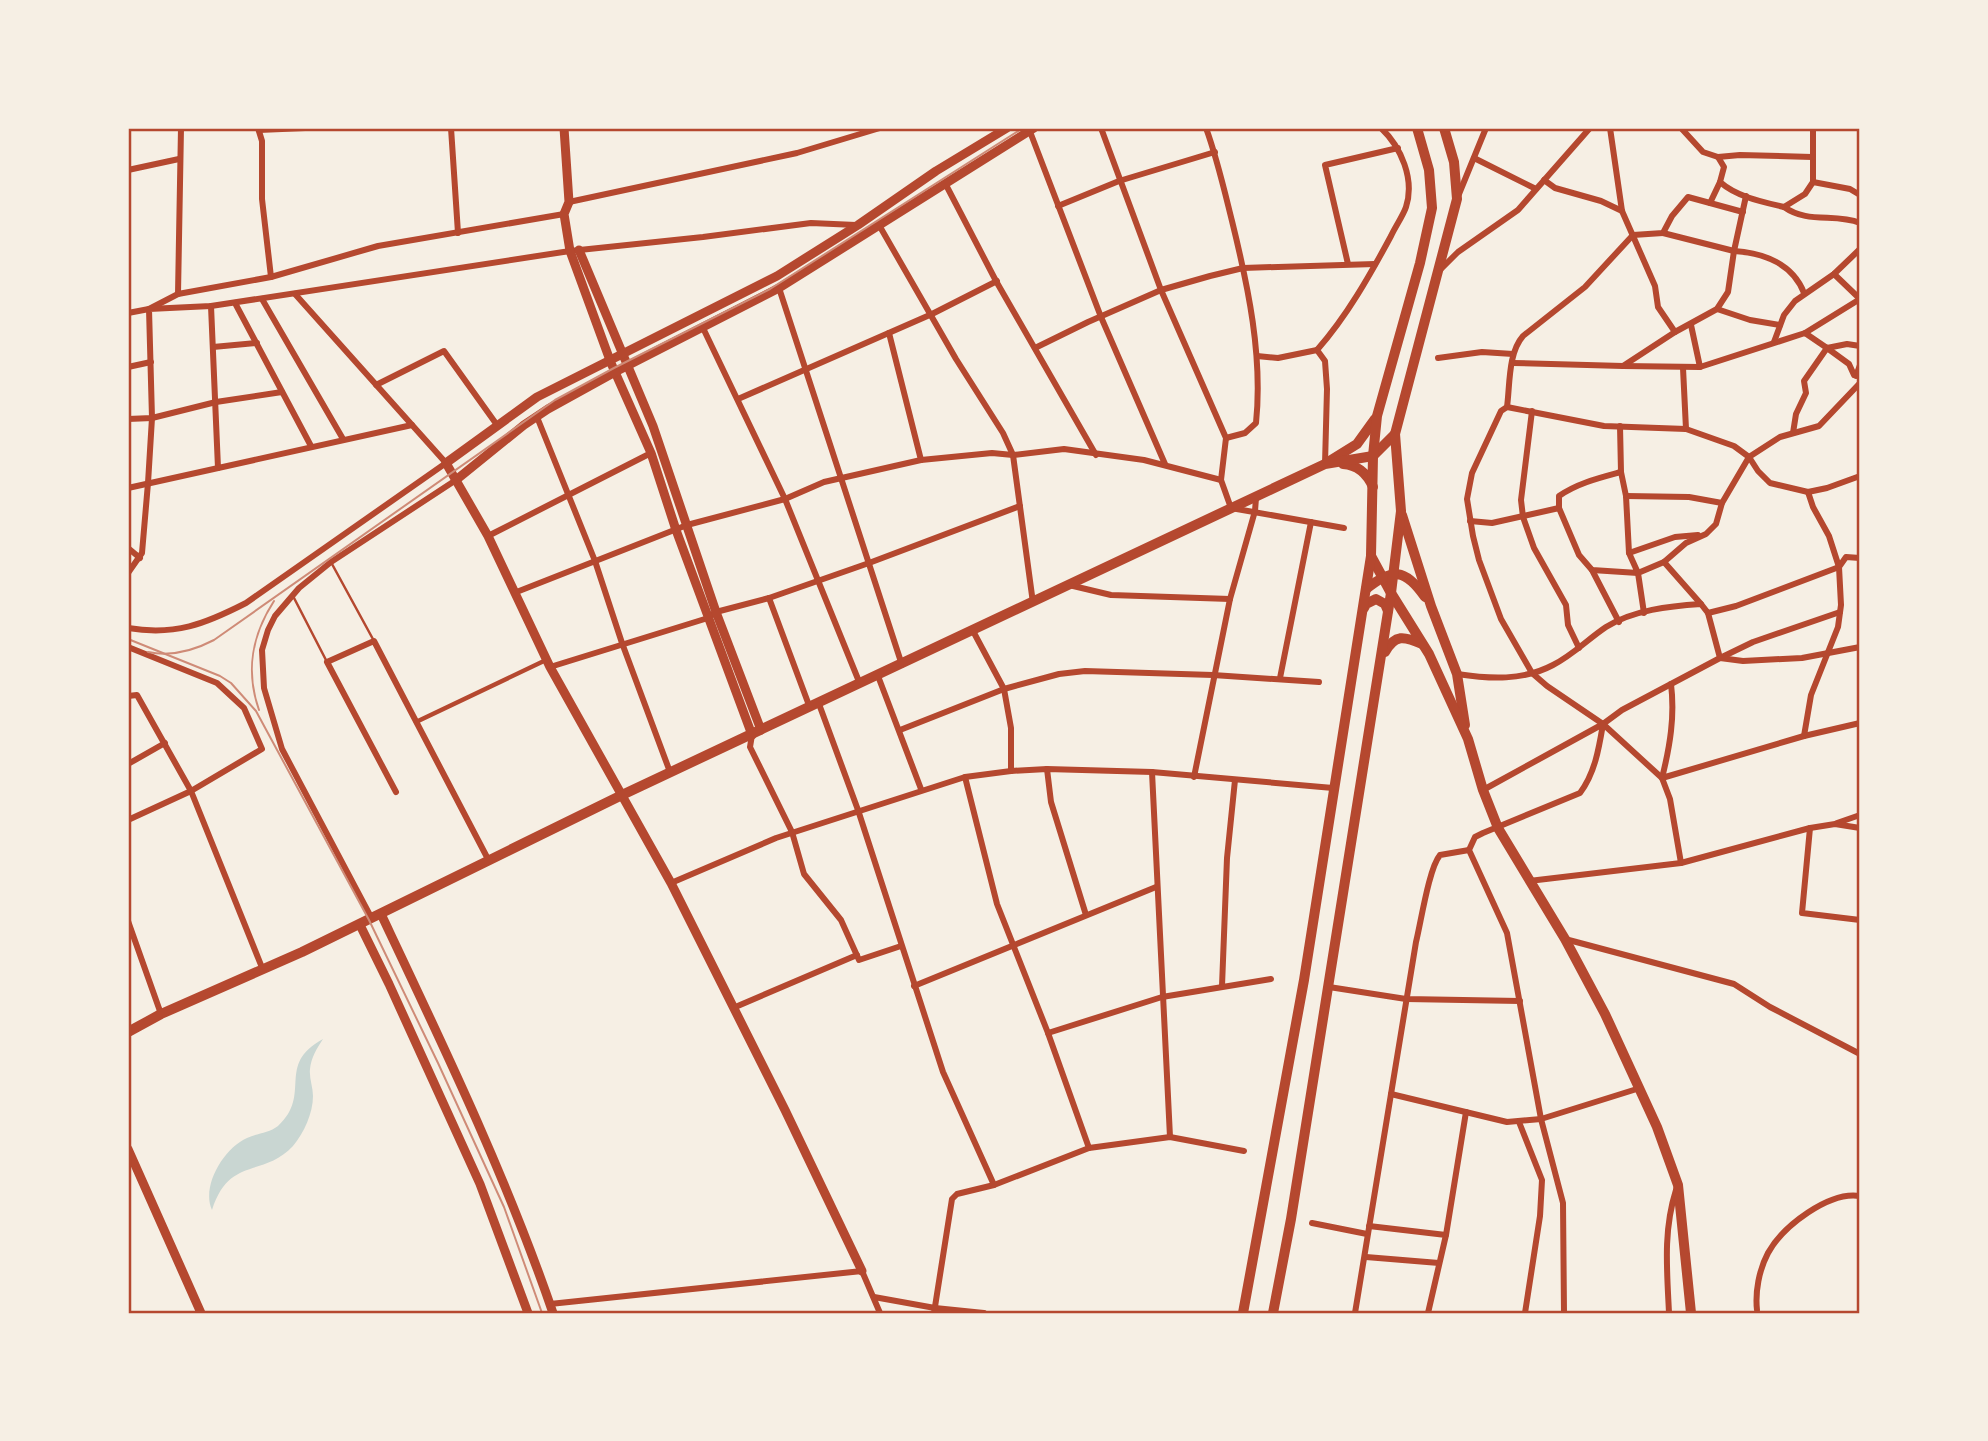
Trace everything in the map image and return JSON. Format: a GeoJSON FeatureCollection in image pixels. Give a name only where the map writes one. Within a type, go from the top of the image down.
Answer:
{"type":"FeatureCollection","features":[{"type":"Feature","properties":{"kind":"main road"},"geometry":{"type":"LineString","coordinates":[[564,128],[569,202],[564,214],[574,251],[610,359],[650,453],[676,530],[712,615],[756,732]]}},
{"type":"Feature","properties":{"kind":"main road"},"geometry":{"type":"LineString","coordinates":[[862,1271],[671,883],[548,664],[488,536],[446,463],[537,397],[777,275],[1007,128]]}},
{"type":"Feature","properties":{"kind":"main road"},"geometry":{"type":"LineString","coordinates":[[456,480],[537,417],[615,372],[779,288],[1031,128]]}},
{"type":"Feature","properties":{"kind":"main road"},"geometry":{"type":"LineString","coordinates":[[1242,1313],[1304,980],[1363,610],[1371,555],[1373,456],[1377,416],[1420,262],[1432,208],[1429,170],[1417,128]]}},
{"type":"Feature","properties":{"kind":"main road"},"geometry":{"type":"LineString","coordinates":[[1273,1313],[1291,1219],[1391,593],[1401,511],[1395,434],[1457,199],[1454,162],[1444,128]]}},
{"type":"Feature","properties":{"kind":"main road"},"geometry":{"type":"LineString","coordinates":[[574,251],[624,353],[653,426],[687,525],[712,615]]}},
{"type":"Feature","properties":{"kind":"main road"},"geometry":{"type":"LineString","coordinates":[[128,1032],[161,1014],[360,925],[670,772],[1325,464],[1357,444],[1377,416]]}},
{"type":"Feature","properties":{"kind":"main road"},"geometry":{"type":"LineString","coordinates":[[1325,464],[1373,456],[1395,434]]}},
{"type":"Feature","properties":{"kind":"main road"},"geometry":{"type":"LineString","coordinates":[[1325,464],[1357,467],[1369,479],[1374,491]]}},
{"type":"Feature","properties":{"kind":"main road"},"geometry":{"type":"LineString","coordinates":[[1401,511],[1431,606],[1457,674],[1468,739],[1497,828],[1565,940],[1605,1014],[1640,1088],[1678,1185],[1691,1313]]}},
{"type":"Feature","properties":{"kind":"main road"},"geometry":{"type":"LineString","coordinates":[[1371,555],[1422,644],[1468,739]]}},
{"type":"Feature","properties":{"kind":"main road"},"geometry":{"type":"LineString","coordinates":[[1366,589],[1382,576],[1407,576],[1431,606]]}},
{"type":"Feature","properties":{"kind":"main road"},"geometry":{"type":"LineString","coordinates":[[1363,610],[1366,604],[1376,599],[1385,604],[1388,612]]}},
{"type":"Feature","properties":{"kind":"main road"},"geometry":{"type":"LineString","coordinates":[[1381,662],[1386,649],[1398,638],[1422,644]]}},
{"type":"Feature","properties":{"kind":"main road"},"geometry":{"type":"LineString","coordinates":[[377,916],[441,1041],[523,1227],[552,1309]]}},
{"type":"Feature","properties":{"kind":"main road"},"geometry":{"type":"LineString","coordinates":[[360,925],[480,1184],[528,1313]]}},
{"type":"Feature","properties":{"kind":"main road"},"geometry":{"type":"LineString","coordinates":[[128,1149],[201,1313]]}},
{"type":"Feature","properties":{"kind":"street"},"geometry":{"type":"LineString","coordinates":[[178,294],[181,128]]}},
{"type":"Feature","properties":{"kind":"street"},"geometry":{"type":"LineString","coordinates":[[271,277],[262,200],[262,141],[258,129],[305,128]]}},
{"type":"Feature","properties":{"kind":"street"},"geometry":{"type":"LineString","coordinates":[[451,128],[458,233]]}},
{"type":"Feature","properties":{"kind":"street"},"geometry":{"type":"LineString","coordinates":[[569,202],[797,153],[880,128]]}},
{"type":"Feature","properties":{"kind":"street"},"geometry":{"type":"LineString","coordinates":[[1031,128],[1101,317],[1165,464]]}},
{"type":"Feature","properties":{"kind":"street"},"geometry":{"type":"LineString","coordinates":[[1101,128],[1161,290],[1226,438],[1221,480],[1231,508],[1344,528]]}},
{"type":"Feature","properties":{"kind":"street"},"geometry":{"type":"LineString","coordinates":[[1206,128],[1215,152],[1243,268],[1257,356],[1256,423],[1245,433],[1226,438]]}},
{"type":"Feature","properties":{"kind":"street"},"geometry":{"type":"LineString","coordinates":[[1257,356],[1278,358],[1317,350],[1331,335],[1376,264],[1406,206],[1408,173],[1398,148],[1381,128]]}},
{"type":"Feature","properties":{"kind":"street"},"geometry":{"type":"LineString","coordinates":[[1457,199],[1486,128]]}},
{"type":"Feature","properties":{"kind":"street"},"geometry":{"type":"LineString","coordinates":[[1439,271],[1458,252],[1518,210],[1590,128]]}},
{"type":"Feature","properties":{"kind":"street"},"geometry":{"type":"LineString","coordinates":[[1610,128],[1622,211],[1655,286],[1658,307],[1675,332]]}},
{"type":"Feature","properties":{"kind":"street"},"geometry":{"type":"LineString","coordinates":[[1681,128],[1703,152],[1718,157],[1740,155],[1812,158]]}},
{"type":"Feature","properties":{"kind":"street"},"geometry":{"type":"LineString","coordinates":[[1784,207],[1805,194],[1813,182],[1813,128]]}},
{"type":"Feature","properties":{"kind":"street"},"geometry":{"type":"LineString","coordinates":[[1348,264],[1325,165],[1398,148]]}},
{"type":"Feature","properties":{"kind":"street"},"geometry":{"type":"LineString","coordinates":[[1058,206],[1119,181],[1215,152]]}},
{"type":"Feature","properties":{"kind":"street"},"geometry":{"type":"LineString","coordinates":[[1710,203],[1724,167],[1718,157]]}},
{"type":"Feature","properties":{"kind":"street"},"geometry":{"type":"LineString","coordinates":[[1474,158],[1536,189]]}},
{"type":"Feature","properties":{"kind":"street"},"geometry":{"type":"LineString","coordinates":[[128,170],[179,159]]}},
{"type":"Feature","properties":{"kind":"street"},"geometry":{"type":"LineString","coordinates":[[1544,180],[1555,188],[1601,201],[1622,211]]}},
{"type":"Feature","properties":{"kind":"street"},"geometry":{"type":"LineString","coordinates":[[1720,182],[1728,189],[1756,201],[1784,207],[1804,216],[1848,218],[1859,222],[1860,213]]}},
{"type":"Feature","properties":{"kind":"street"},"geometry":{"type":"LineString","coordinates":[[1813,182],[1850,189],[1860,195]]}},
{"type":"Feature","properties":{"kind":"street"},"geometry":{"type":"LineString","coordinates":[[945,183],[997,281],[1096,455]]}},
{"type":"Feature","properties":{"kind":"street"},"geometry":{"type":"LineString","coordinates":[[1623,366],[1675,332],[1717,309],[1728,292],[1746,195]]}},
{"type":"Feature","properties":{"kind":"street"},"geometry":{"type":"LineString","coordinates":[[1662,233],[1688,197],[1743,212]]}},
{"type":"Feature","properties":{"kind":"street"},"geometry":{"type":"LineString","coordinates":[[149,309],[178,294],[271,277],[378,246],[564,214]]}},
{"type":"Feature","properties":{"kind":"street"},"geometry":{"type":"LineString","coordinates":[[128,313],[235,303],[574,251],[811,223],[858,225]]}},
{"type":"Feature","properties":{"kind":"street"},"geometry":{"type":"LineString","coordinates":[[879,225],[956,359],[1003,433],[1013,455],[1033,603]]}},
{"type":"Feature","properties":{"kind":"street"},"geometry":{"type":"LineString","coordinates":[[1507,407],[1513,354],[1517,342],[1585,287],[1633,235],[1662,233],[1748,252],[1782,263],[1799,281],[1804,293]]}},
{"type":"Feature","properties":{"kind":"street"},"geometry":{"type":"LineString","coordinates":[[1774,342],[1784,315],[1804,293],[1834,274],[1860,250]]}},
{"type":"Feature","properties":{"kind":"street"},"geometry":{"type":"LineString","coordinates":[[1035,348],[1161,290],[1243,268],[1376,264]]}},
{"type":"Feature","properties":{"kind":"street"},"geometry":{"type":"LineString","coordinates":[[1513,363],[1683,369],[1700,367],[1805,333],[1860,299],[1834,274]]}},
{"type":"Feature","properties":{"kind":"street"},"geometry":{"type":"LineString","coordinates":[[738,399],[932,314],[997,281]]}},
{"type":"Feature","properties":{"kind":"street"},"geometry":{"type":"LineString","coordinates":[[779,288],[902,664]]}},
{"type":"Feature","properties":{"kind":"street"},"geometry":{"type":"LineString","coordinates":[[128,628],[160,631],[190,627],[215,619],[246,603],[446,463],[295,294]]}},
{"type":"Feature","properties":{"kind":"street"},"geometry":{"type":"LineString","coordinates":[[262,299],[343,439]]}},
{"type":"Feature","properties":{"kind":"street"},"geometry":{"type":"LineString","coordinates":[[235,303],[311,446]]}},
{"type":"Feature","properties":{"kind":"street"},"geometry":{"type":"LineString","coordinates":[[211,306],[218,468]]}},
{"type":"Feature","properties":{"kind":"street"},"geometry":{"type":"LineString","coordinates":[[128,573],[140,558],[148,483],[152,418],[149,309]]}},
{"type":"Feature","properties":{"kind":"street"},"geometry":{"type":"LineString","coordinates":[[1717,309],[1749,320],[1780,325]]}},
{"type":"Feature","properties":{"kind":"street"},"geometry":{"type":"LineString","coordinates":[[1691,325],[1700,367]]}},
{"type":"Feature","properties":{"kind":"street"},"geometry":{"type":"LineString","coordinates":[[703,328],[785,499],[860,684]]}},
{"type":"Feature","properties":{"kind":"street"},"geometry":{"type":"LineString","coordinates":[[889,333],[921,460]]}},
{"type":"Feature","properties":{"kind":"street"},"geometry":{"type":"LineString","coordinates":[[1805,333],[1849,365],[1858,379]]}},
{"type":"Feature","properties":{"kind":"street"},"geometry":{"type":"LineString","coordinates":[[213,347],[257,343]]}},
{"type":"Feature","properties":{"kind":"street"},"geometry":{"type":"LineString","coordinates":[[1793,433],[1796,414],[1806,393],[1804,381],[1827,348],[1847,344],[1860,346]]}},
{"type":"Feature","properties":{"kind":"street"},"geometry":{"type":"LineString","coordinates":[[1317,350],[1325,360],[1326,370],[1325,464]]}},
{"type":"Feature","properties":{"kind":"street"},"geometry":{"type":"LineString","coordinates":[[376,385],[444,351],[497,425]]}},
{"type":"Feature","properties":{"kind":"street"},"geometry":{"type":"LineString","coordinates":[[1438,358],[1482,352],[1513,354]]}},
{"type":"Feature","properties":{"kind":"street"},"geometry":{"type":"LineString","coordinates":[[128,367],[151,362]]}},
{"type":"Feature","properties":{"kind":"street"},"geometry":{"type":"LineString","coordinates":[[1592,570],[1638,573],[1664,562],[1686,543],[1706,534],[1716,524],[1722,503],[1749,457],[1764,446],[1793,433],[1819,426],[1858,379],[1860,365]]}},
{"type":"Feature","properties":{"kind":"street"},"geometry":{"type":"LineString","coordinates":[[1683,369],[1686,429]]}},
{"type":"Feature","properties":{"kind":"street"},"geometry":{"type":"LineString","coordinates":[[128,419],[152,418],[216,402],[282,392]]}},
{"type":"Feature","properties":{"kind":"street"},"geometry":{"type":"LineString","coordinates":[[1681,863],[1670,799],[1662,778],[1602,724],[1532,673],[1501,619],[1479,560],[1470,521],[1467,499],[1472,473],[1501,411],[1507,407],[1604,426],[1686,429],[1734,446],[1749,457],[1770,483],[1808,492],[1860,476]]}},
{"type":"Feature","properties":{"kind":"street"},"geometry":{"type":"LineString","coordinates":[[1532,411],[1521,500],[1523,517],[1534,548],[1566,605],[1568,625],[1580,648]]}},
{"type":"Feature","properties":{"kind":"street"},"geometry":{"type":"LineString","coordinates":[[537,417],[594,561],[670,772]]}},
{"type":"Feature","properties":{"kind":"street"},"geometry":{"type":"LineString","coordinates":[[128,488],[412,425]]}},
{"type":"Feature","properties":{"kind":"street"},"geometry":{"type":"LineString","coordinates":[[1620,426],[1621,472],[1626,496],[1629,553],[1638,573],[1644,613]]}},
{"type":"Feature","properties":{"kind":"street"},"geometry":{"type":"LineString","coordinates":[[514,593],[687,525],[785,499],[824,482],[921,460],[1064,449],[1165,464],[1221,480]]}},
{"type":"Feature","properties":{"kind":"street"},"geometry":{"type":"LineString","coordinates":[[488,536],[650,453]]}},
{"type":"Feature","properties":{"kind":"street"},"geometry":{"type":"LineString","coordinates":[[1619,621],[1592,570],[1579,555],[1559,508],[1559,496],[1591,480],[1621,472]]}},
{"type":"Feature","properties":{"kind":"street"},"geometry":{"type":"LineString","coordinates":[[377,916],[282,749],[264,688],[262,650],[275,615],[293,595],[331,562],[456,480]]}},
{"type":"Feature","properties":{"kind":"street"},"geometry":{"type":"LineString","coordinates":[[1804,736],[1811,695],[1838,627],[1840,612],[1839,567],[1829,536],[1808,492]]}},
{"type":"Feature","properties":{"kind":"street"},"geometry":{"type":"LineString","coordinates":[[1626,496],[1689,497],[1722,503]]}},
{"type":"Feature","properties":{"kind":"street"},"geometry":{"type":"LineString","coordinates":[[1194,776],[1213,675],[1256,498]]}},
{"type":"Feature","properties":{"kind":"street"},"geometry":{"type":"LineString","coordinates":[[416,722],[548,664],[769,597],[869,563],[1020,506]]}},
{"type":"Feature","properties":{"kind":"street"},"geometry":{"type":"LineString","coordinates":[[1470,521],[1492,523],[1559,508]]}},
{"type":"Feature","properties":{"kind":"street"},"geometry":{"type":"LineString","coordinates":[[1280,678],[1311,522]]}},
{"type":"Feature","properties":{"kind":"street"},"geometry":{"type":"LineString","coordinates":[[1629,553],[1675,537],[1706,534]]}},
{"type":"Feature","properties":{"kind":"street"},"geometry":{"type":"LineString","coordinates":[[128,548],[140,558]]}},
{"type":"Feature","properties":{"kind":"street"},"geometry":{"type":"LineString","coordinates":[[1708,613],[1736,606],[1839,567],[1846,557],[1860,558]]}},
{"type":"Feature","properties":{"kind":"street"},"geometry":{"type":"LineString","coordinates":[[1664,562],[1708,613],[1720,658]]}},
{"type":"Feature","properties":{"kind":"street"},"geometry":{"type":"LineString","coordinates":[[1069,585],[1111,595],[1230,599]]}},
{"type":"Feature","properties":{"kind":"street"},"geometry":{"type":"LineString","coordinates":[[769,597],[858,810],[943,1072],[995,1185]]}},
{"type":"Feature","properties":{"kind":"street"},"geometry":{"type":"LineString","coordinates":[[1457,674],[1484,678],[1519,677],[1552,666],[1619,621],[1675,606],[1701,604]]}},
{"type":"Feature","properties":{"kind":"street"},"geometry":{"type":"LineString","coordinates":[[1483,790],[1602,724],[1622,710],[1720,658],[1753,642],[1840,612]]}},
{"type":"Feature","properties":{"kind":"street"},"geometry":{"type":"LineString","coordinates":[[973,631],[1004,689],[1011,728],[1011,771]]}},
{"type":"Feature","properties":{"kind":"street"},"geometry":{"type":"LineString","coordinates":[[396,792],[327,662],[374,641],[489,861]]}},
{"type":"Feature","properties":{"kind":"street"},"geometry":{"type":"LineString","coordinates":[[128,647],[217,683],[244,708],[262,749],[191,791],[128,820]]}},
{"type":"Feature","properties":{"kind":"street"},"geometry":{"type":"LineString","coordinates":[[1720,658],[1743,661],[1802,659],[1860,647]]}},
{"type":"Feature","properties":{"kind":"street"},"geometry":{"type":"LineString","coordinates":[[900,730],[1004,689],[1059,674],[1085,671],[1280,678],[1320,682]]}},
{"type":"Feature","properties":{"kind":"street"},"geometry":{"type":"LineString","coordinates":[[878,676],[921,789]]}},
{"type":"Feature","properties":{"kind":"street"},"geometry":{"type":"LineString","coordinates":[[1662,778],[1674,709],[1671,684]]}},
{"type":"Feature","properties":{"kind":"street"},"geometry":{"type":"LineString","coordinates":[[128,696],[138,695],[191,791],[263,970]]}},
{"type":"Feature","properties":{"kind":"street"},"geometry":{"type":"LineString","coordinates":[[1662,778],[1804,736],[1860,723]]}},
{"type":"Feature","properties":{"kind":"street"},"geometry":{"type":"LineString","coordinates":[[1564,1313],[1563,1203],[1541,1119],[1507,933],[1469,850],[1475,837],[1580,793],[1589,781],[1599,748],[1602,724]]}},
{"type":"Feature","properties":{"kind":"street"},"geometry":{"type":"LineString","coordinates":[[756,732],[750,747],[792,832],[804,874],[841,920],[859,960],[901,946]]}},
{"type":"Feature","properties":{"kind":"street"},"geometry":{"type":"LineString","coordinates":[[128,764],[165,743]]}},
{"type":"Feature","properties":{"kind":"street"},"geometry":{"type":"LineString","coordinates":[[671,883],[792,832],[965,777],[1047,769],[1152,772],[1333,788]]}},
{"type":"Feature","properties":{"kind":"street"},"geometry":{"type":"LineString","coordinates":[[1047,769],[1051,802],[1086,915]]}},
{"type":"Feature","properties":{"kind":"street"},"geometry":{"type":"LineString","coordinates":[[1152,772],[1170,1136]]}},
{"type":"Feature","properties":{"kind":"street"},"geometry":{"type":"LineString","coordinates":[[965,777],[997,904],[1048,1033],[1089,1148]]}},
{"type":"Feature","properties":{"kind":"street"},"geometry":{"type":"LineString","coordinates":[[1222,986],[1227,858],[1235,780]]}},
{"type":"Feature","properties":{"kind":"street"},"geometry":{"type":"LineString","coordinates":[[1529,881],[1681,863],[1860,816]]}},
{"type":"Feature","properties":{"kind":"street"},"geometry":{"type":"LineString","coordinates":[[1835,824],[1860,828]]}},
{"type":"Feature","properties":{"kind":"street"},"geometry":{"type":"LineString","coordinates":[[1810,828],[1802,913],[1860,920]]}},
{"type":"Feature","properties":{"kind":"street"},"geometry":{"type":"LineString","coordinates":[[1355,1313],[1416,942],[1436,859],[1440,855],[1469,850]]}},
{"type":"Feature","properties":{"kind":"street"},"geometry":{"type":"LineString","coordinates":[[914,986],[1156,887]]}},
{"type":"Feature","properties":{"kind":"street"},"geometry":{"type":"LineString","coordinates":[[128,921],[161,1014]]}},
{"type":"Feature","properties":{"kind":"street"},"geometry":{"type":"LineString","coordinates":[[1565,940],[1734,984],[1770,1007],[1860,1054]]}},
{"type":"Feature","properties":{"kind":"street"},"geometry":{"type":"LineString","coordinates":[[128,944],[135,941]]}},
{"type":"Feature","properties":{"kind":"street"},"geometry":{"type":"LineString","coordinates":[[733,1008],[857,955]]}},
{"type":"Feature","properties":{"kind":"street"},"geometry":{"type":"LineString","coordinates":[[1048,1033],[1162,997],[1271,979]]}},
{"type":"Feature","properties":{"kind":"street"},"geometry":{"type":"LineString","coordinates":[[1329,987],[1406,999],[1520,1001]]}},
{"type":"Feature","properties":{"kind":"street"},"geometry":{"type":"LineString","coordinates":[[1391,1094],[1507,1122],[1519,1122],[1541,1119],[1640,1088]]}},
{"type":"Feature","properties":{"kind":"street"},"geometry":{"type":"LineString","coordinates":[[1428,1313],[1446,1235],[1466,1112]]}},
{"type":"Feature","properties":{"kind":"street"},"geometry":{"type":"LineString","coordinates":[[1519,1122],[1542,1180],[1540,1216],[1525,1313]]}},
{"type":"Feature","properties":{"kind":"street"},"geometry":{"type":"LineString","coordinates":[[934,1310],[952,1199],[957,1194],[995,1185],[1089,1148],[1170,1136],[1244,1151]]}},
{"type":"Feature","properties":{"kind":"street"},"geometry":{"type":"LineString","coordinates":[[1669,1313],[1665,1245],[1668,1214],[1678,1185]]}},
{"type":"Feature","properties":{"kind":"street"},"geometry":{"type":"LineString","coordinates":[[1756,1310],[1756,1293],[1767,1255],[1779,1236],[1827,1200],[1860,1196]]}},
{"type":"Feature","properties":{"kind":"street"},"geometry":{"type":"LineString","coordinates":[[1312,1223],[1367,1234]]}},
{"type":"Feature","properties":{"kind":"street"},"geometry":{"type":"LineString","coordinates":[[1369,1226],[1446,1235]]}},
{"type":"Feature","properties":{"kind":"street"},"geometry":{"type":"LineString","coordinates":[[1366,1257],[1439,1263]]}},
{"type":"Feature","properties":{"kind":"street"},"geometry":{"type":"LineString","coordinates":[[552,1309],[862,1271],[880,1313]]}},
{"type":"Feature","properties":{"kind":"street"},"geometry":{"type":"LineString","coordinates":[[874,1297],[934,1310],[984,1313]]}},
{"type":"Feature","properties":{"kind":"lane"},"geometry":{"type":"LineString","coordinates":[[331,562],[374,641]]}},
{"type":"Feature","properties":{"kind":"lane"},"geometry":{"type":"LineString","coordinates":[[293,595],[327,662]]}},
{"type":"Feature","properties":{"kind":"shaded area"},"geometry":{"type":"Polygon","coordinates":[[[323,1039],[311,1065],[313,1102],[301,1135],[282,1156],[237,1174],[219,1193],[212,1210],[209,1200],[212,1179],[223,1159],[238,1143],[275,1128],[288,1114],[293,1103],[301,1059],[323,1039]]]}},
{"type":"Feature","properties":{"kind":"tram line"},"geometry":{"type":"LineString","coordinates":[[148,652],[182,652],[214,640],[555,400],[770,289],[1023,128]]}},
{"type":"Feature","properties":{"kind":"tram line"},"geometry":{"type":"LineString","coordinates":[[259,710],[252,681],[253,653],[260,627],[274,601]]}},
{"type":"Feature","properties":{"kind":"tram line"},"geometry":{"type":"LineString","coordinates":[[128,639],[220,676],[231,683],[256,711],[369,920],[438,1063],[504,1207],[542,1313]]}}]}
